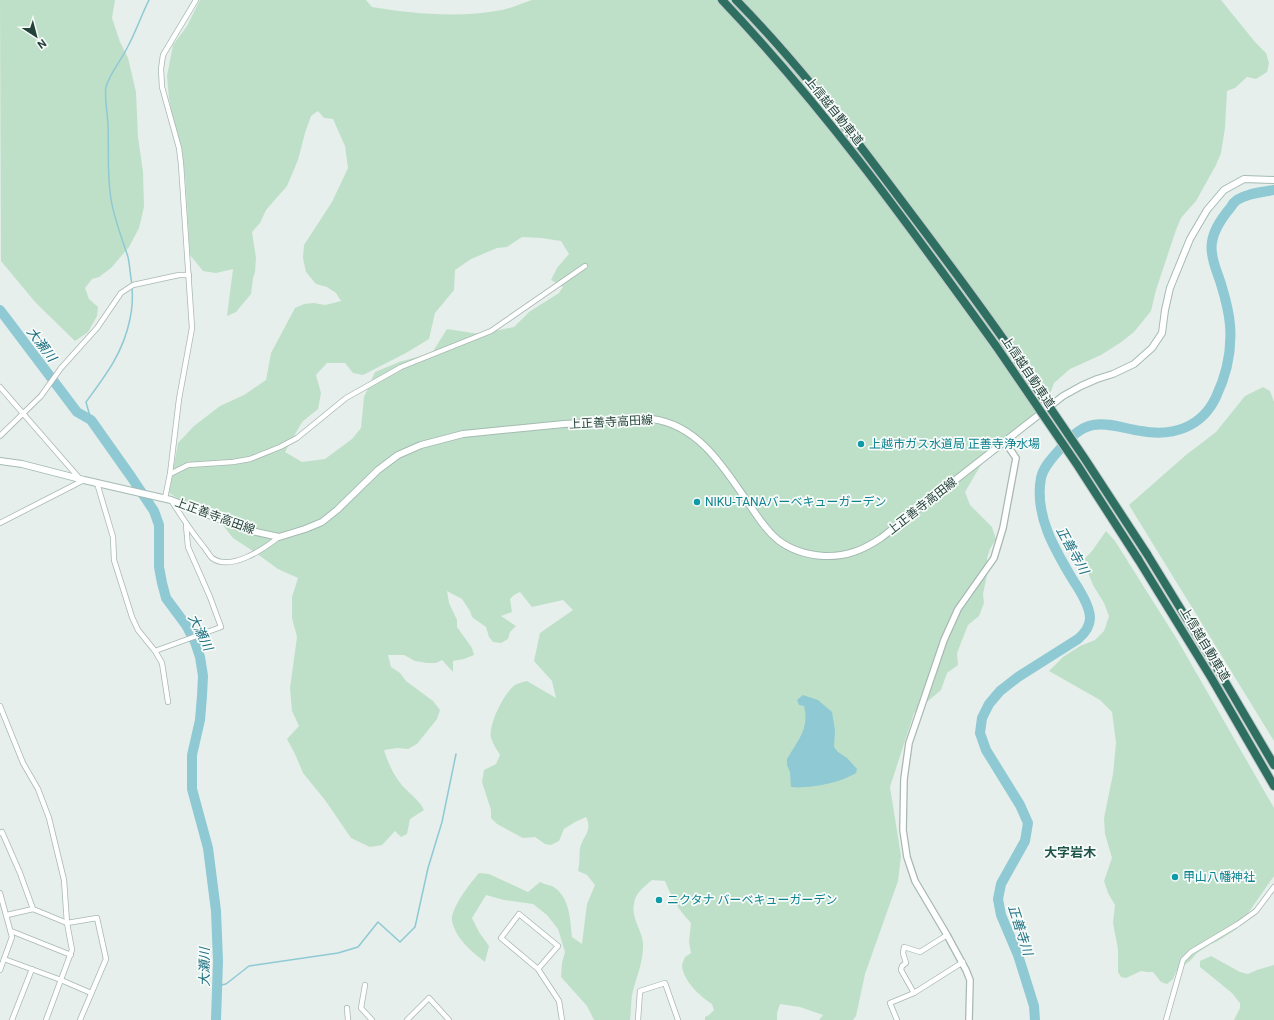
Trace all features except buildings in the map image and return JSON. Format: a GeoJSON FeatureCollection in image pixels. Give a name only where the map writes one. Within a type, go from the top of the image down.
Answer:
{"type":"FeatureCollection","features":[{"type":"Feature","properties":{"kind":"highway","name":"上信越自動車道"},"geometry":{"type":"LineString","coordinates":[[722,0],[762,43],[818,110],[925,249],[996,346],[1078,466],[1138,559],[1212,679],[1274,786]]}},
{"type":"Feature","properties":{"kind":"highway","name":"上信越自動車道"},"geometry":{"type":"LineString","coordinates":[[736,0],[798,68],[849,131],[964,283],[1081,453],[1147,554],[1274,765]]}},
{"type":"Feature","properties":{"kind":"main road","name":"上正善寺高田線"},"geometry":{"type":"LineString","coordinates":[[0,461],[22,464],[97,484],[168,499],[247,530],[279,536],[305,529],[322,522],[337,510],[378,470],[398,455],[421,445],[463,434],[564,424],[652,420],[664,421],[677,426],[690,434],[709,450],[761,521],[779,541],[789,547],[808,554],[832,557],[844,556],[868,547],[1063,396],[1086,384],[1124,369],[1144,357],[1162,334],[1170,288],[1190,239],[1207,210],[1224,190],[1244,179],[1274,180]]}},
{"type":"Feature","properties":{"kind":"street"},"geometry":{"type":"LineString","coordinates":[[196,0],[163,55],[161,69],[162,87],[181,164],[192,328],[179,399],[168,499],[186,525],[213,558],[232,562],[245,559],[266,547],[279,536]]}},
{"type":"Feature","properties":{"kind":"street"},"geometry":{"type":"LineString","coordinates":[[170,474],[188,465],[233,462],[250,459],[280,447],[297,438],[346,398],[401,368],[491,331],[585,266]]}},
{"type":"Feature","properties":{"kind":"street"},"geometry":{"type":"LineString","coordinates":[[0,436],[41,396],[61,368],[98,328],[122,292],[133,285],[179,275],[189,275]]}},
{"type":"Feature","properties":{"kind":"street"},"geometry":{"type":"LineString","coordinates":[[0,387],[82,480],[0,523]]}},
{"type":"Feature","properties":{"kind":"street"},"geometry":{"type":"LineString","coordinates":[[969,1020],[970,980],[963,962],[915,881],[907,857],[903,830],[904,779],[909,743],[944,640],[958,609],[994,558],[1003,528],[1016,458],[1005,442]]}},
{"type":"Feature","properties":{"kind":"street"},"geometry":{"type":"LineString","coordinates":[[97,484],[113,537],[114,560],[132,617],[138,630],[155,650],[162,663],[168,702]]}},
{"type":"Feature","properties":{"kind":"street"},"geometry":{"type":"LineString","coordinates":[[155,650],[221,627],[210,597],[188,547],[186,525]]}},
{"type":"Feature","properties":{"kind":"street"},"geometry":{"type":"LineString","coordinates":[[0,706],[23,763],[38,789],[49,818],[64,880],[67,923],[72,950],[46,1020]]}},
{"type":"Feature","properties":{"kind":"street"},"geometry":{"type":"LineString","coordinates":[[0,833],[2,832],[20,873],[32,909]]}},
{"type":"Feature","properties":{"kind":"street"},"geometry":{"type":"LineString","coordinates":[[1166,1020],[1183,960],[1191,952],[1238,924],[1256,911],[1274,887]]}},
{"type":"Feature","properties":{"kind":"street"},"geometry":{"type":"LineString","coordinates":[[0,893],[12,937],[0,970]]}},
{"type":"Feature","properties":{"kind":"street"},"geometry":{"type":"LineString","coordinates":[[7,915],[32,909],[67,923],[97,918],[106,959],[80,1020]]}},
{"type":"Feature","properties":{"kind":"street"},"geometry":{"type":"LineString","coordinates":[[538,969],[558,946],[519,914],[501,938],[538,969],[559,1001],[562,1020]]}},
{"type":"Feature","properties":{"kind":"street"},"geometry":{"type":"LineString","coordinates":[[11,931],[71,955]]}},
{"type":"Feature","properties":{"kind":"street"},"geometry":{"type":"LineString","coordinates":[[914,993],[901,970],[902,966],[906,963],[903,953],[904,947],[920,952],[947,935]]}},
{"type":"Feature","properties":{"kind":"street"},"geometry":{"type":"LineString","coordinates":[[4,959],[61,980],[91,994]]}},
{"type":"Feature","properties":{"kind":"street"},"geometry":{"type":"LineString","coordinates":[[897,1020],[890,1002],[914,993],[963,962]]}},
{"type":"Feature","properties":{"kind":"street"},"geometry":{"type":"LineString","coordinates":[[12,1020],[32,969]]}},
{"type":"Feature","properties":{"kind":"street"},"geometry":{"type":"LineString","coordinates":[[638,1020],[640,991],[665,983],[678,1020]]}},
{"type":"Feature","properties":{"kind":"street"},"geometry":{"type":"LineString","coordinates":[[365,985],[361,1008],[372,1020]]}},
{"type":"Feature","properties":{"kind":"street"},"geometry":{"type":"LineString","coordinates":[[407,1020],[429,998],[448,1020]]}},
{"type":"Feature","properties":{"kind":"street"},"geometry":{"type":"LineString","coordinates":[[347,1008],[348,1020]]}},
{"type":"Feature","properties":{"kind":"green space"},"geometry":{"type":"Polygon","coordinates":[[[0,0],[115,0],[112,18],[120,42],[128,58],[136,92],[138,137],[143,172],[144,207],[139,228],[129,247],[111,268],[99,277],[92,279],[85,288],[89,299],[98,307],[97,316],[88,332],[75,341],[36,303],[1,261],[0,0]]]}},
{"type":"Feature","properties":{"kind":"green space"},"geometry":{"type":"Polygon","coordinates":[[[200,0],[366,0],[372,7],[404,12],[469,14],[502,10],[532,0],[1221,0],[1255,42],[1266,53],[1269,63],[1267,72],[1256,79],[1247,77],[1235,88],[1227,91],[1225,128],[1221,153],[1196,201],[1181,218],[1156,290],[1151,311],[1134,332],[1120,343],[1101,355],[1070,369],[1054,383],[1046,405],[982,463],[965,492],[970,505],[992,527],[996,539],[987,558],[987,575],[983,594],[984,603],[979,616],[968,625],[957,653],[958,665],[947,673],[941,690],[914,713],[890,787],[901,856],[898,881],[865,974],[856,1016],[853,1020],[819,1020],[823,1015],[800,1007],[780,1004],[777,1013],[777,1020],[705,1020],[705,1017],[714,1010],[712,1004],[698,993],[689,983],[683,972],[682,966],[685,957],[691,953],[689,942],[691,923],[676,903],[665,881],[652,880],[640,890],[635,900],[633,909],[642,938],[643,950],[632,995],[630,1020],[594,1020],[587,1006],[561,977],[562,963],[565,952],[558,929],[547,915],[533,904],[504,900],[486,895],[472,918],[479,932],[489,946],[485,962],[469,949],[461,939],[454,927],[452,916],[462,896],[479,873],[489,874],[528,892],[540,882],[552,886],[558,890],[568,908],[572,937],[582,944],[587,904],[595,885],[587,875],[578,871],[580,848],[588,830],[588,822],[586,817],[564,829],[559,841],[551,845],[545,844],[535,837],[523,838],[497,824],[491,818],[491,810],[482,782],[484,770],[496,764],[500,755],[491,738],[492,725],[502,702],[511,689],[516,684],[527,681],[556,698],[552,681],[534,661],[540,633],[573,610],[563,600],[532,607],[520,592],[514,595],[510,599],[512,612],[501,616],[516,626],[510,632],[508,639],[501,643],[493,642],[489,637],[486,627],[472,617],[462,599],[447,591],[449,603],[457,620],[457,627],[472,648],[474,655],[453,661],[453,672],[442,660],[436,663],[427,663],[415,661],[404,655],[388,655],[391,667],[400,673],[406,681],[433,701],[440,710],[437,719],[417,744],[408,749],[397,748],[384,750],[389,764],[401,784],[419,802],[424,810],[410,819],[407,834],[401,837],[395,831],[382,845],[370,847],[351,838],[325,800],[303,773],[287,739],[299,726],[292,711],[290,688],[297,637],[292,618],[292,597],[298,578],[278,569],[233,538],[222,524],[169,493],[178,443],[194,426],[220,406],[244,395],[266,380],[271,353],[295,308],[304,304],[314,303],[325,305],[341,301],[336,293],[327,287],[316,284],[306,272],[303,258],[304,245],[332,202],[348,168],[345,146],[333,119],[324,118],[318,111],[311,116],[298,160],[287,186],[266,210],[260,223],[252,232],[256,258],[251,294],[236,312],[227,316],[233,269],[216,273],[203,271],[190,255],[185,175],[178,135],[169,99],[167,76],[173,45],[187,26],[200,0]],[[522,237],[507,247],[497,248],[471,259],[455,270],[454,290],[435,313],[429,339],[406,353],[363,375],[353,373],[345,363],[327,363],[316,375],[321,393],[318,409],[302,422],[285,452],[302,462],[325,459],[352,439],[361,428],[364,397],[375,372],[399,362],[432,353],[447,329],[479,334],[514,327],[529,312],[559,293],[563,287],[551,280],[557,268],[569,254],[561,241],[522,237]]]}},
{"type":"Feature","properties":{"kind":"green space"},"geometry":{"type":"Polygon","coordinates":[[[1263,387],[1270,391],[1274,402],[1274,741],[1129,505],[1186,455],[1216,432],[1245,396],[1263,387]]]}},
{"type":"Feature","properties":{"kind":"green space"},"geometry":{"type":"Polygon","coordinates":[[[1106,531],[1115,541],[1178,641],[1274,808],[1274,876],[1237,929],[1197,953],[1190,961],[1177,970],[1173,979],[1167,984],[1161,982],[1153,972],[1141,971],[1126,978],[1121,977],[1118,972],[1118,949],[1113,923],[1115,905],[1108,893],[1104,881],[1112,858],[1105,834],[1104,818],[1113,774],[1116,743],[1112,712],[1100,700],[1049,671],[1063,657],[1080,646],[1095,640],[1104,631],[1109,616],[1104,603],[1093,585],[1083,560],[1092,551],[1106,531]]]}},
{"type":"Feature","properties":{"kind":"green space"},"geometry":{"type":"Polygon","coordinates":[[[1211,956],[1240,972],[1248,974],[1274,965],[1274,1020],[1234,1020],[1240,1008],[1240,1003],[1232,993],[1200,967],[1200,961],[1211,956]]]}},
{"type":"Feature","properties":{"kind":"water"},"geometry":{"type":"Polygon","coordinates":[[[803,695],[818,700],[832,712],[835,730],[834,747],[857,769],[856,773],[842,780],[824,784],[806,787],[791,787],[787,759],[804,728],[804,706],[799,705],[797,700],[803,695]]]}},
{"type":"Feature","properties":{"kind":"waterway"},"geometry":{"type":"LineString","coordinates":[[132,284],[128,257],[112,206],[109,172],[106,87],[129,44],[149,0]]}},
{"type":"Feature","properties":{"kind":"waterway","name":"正善寺川"},"geometry":{"type":"LineString","coordinates":[[1035,1020],[1034,1006],[1018,955],[1001,915],[998,899],[1001,884],[1025,841],[1028,823],[1020,805],[986,750],[980,733],[982,718],[989,704],[1000,691],[1018,677],[1078,639],[1085,632],[1089,624],[1090,614],[1086,604],[1053,544],[1043,519],[1040,492],[1042,474],[1049,462],[1060,449],[1075,434],[1088,426],[1105,424],[1135,430],[1164,432],[1185,428],[1195,423],[1203,416],[1210,407],[1220,388],[1226,371],[1230,344],[1227,304],[1214,265],[1212,240],[1216,228],[1236,201],[1250,194],[1274,190]]}},
{"type":"Feature","properties":{"kind":"waterway"},"geometry":{"type":"LineString","coordinates":[[91,420],[86,402],[107,373],[123,343],[131,315],[132,288]]}},
{"type":"Feature","properties":{"kind":"waterway","name":"大瀬川"},"geometry":{"type":"LineString","coordinates":[[0,310],[77,412],[91,420],[154,511],[159,525],[159,567],[166,598],[186,625],[195,642],[200,657],[203,676],[202,696],[200,720],[192,755],[192,789],[208,848],[216,911],[218,961],[216,1020]]}},
{"type":"Feature","properties":{"kind":"waterway"},"geometry":{"type":"LineString","coordinates":[[216,986],[226,984],[249,966],[338,953],[358,947],[378,922],[400,942],[415,927],[428,868],[442,822],[456,754]]}},
{"type":"Feature","properties":{"kind":"place","name":"上越市ガス水道局 正善寺浄水場"},"geometry":{"type":"Point","coordinates":[861,444]}},
{"type":"Feature","properties":{"kind":"place","name":"NIKU-TANAバーベキューガーデン"},"geometry":{"type":"Point","coordinates":[697,502]}},
{"type":"Feature","properties":{"kind":"place","name":"甲山八幡神社"},"geometry":{"type":"Point","coordinates":[1175,877]}},
{"type":"Feature","properties":{"kind":"place","name":"ニクタナ バーベキューガーデン"},"geometry":{"type":"Point","coordinates":[659,900]}},
{"type":"Feature","properties":{"kind":"district","name":"大字岩木"},"geometry":{"type":"Point","coordinates":[1070,852]}}]}
